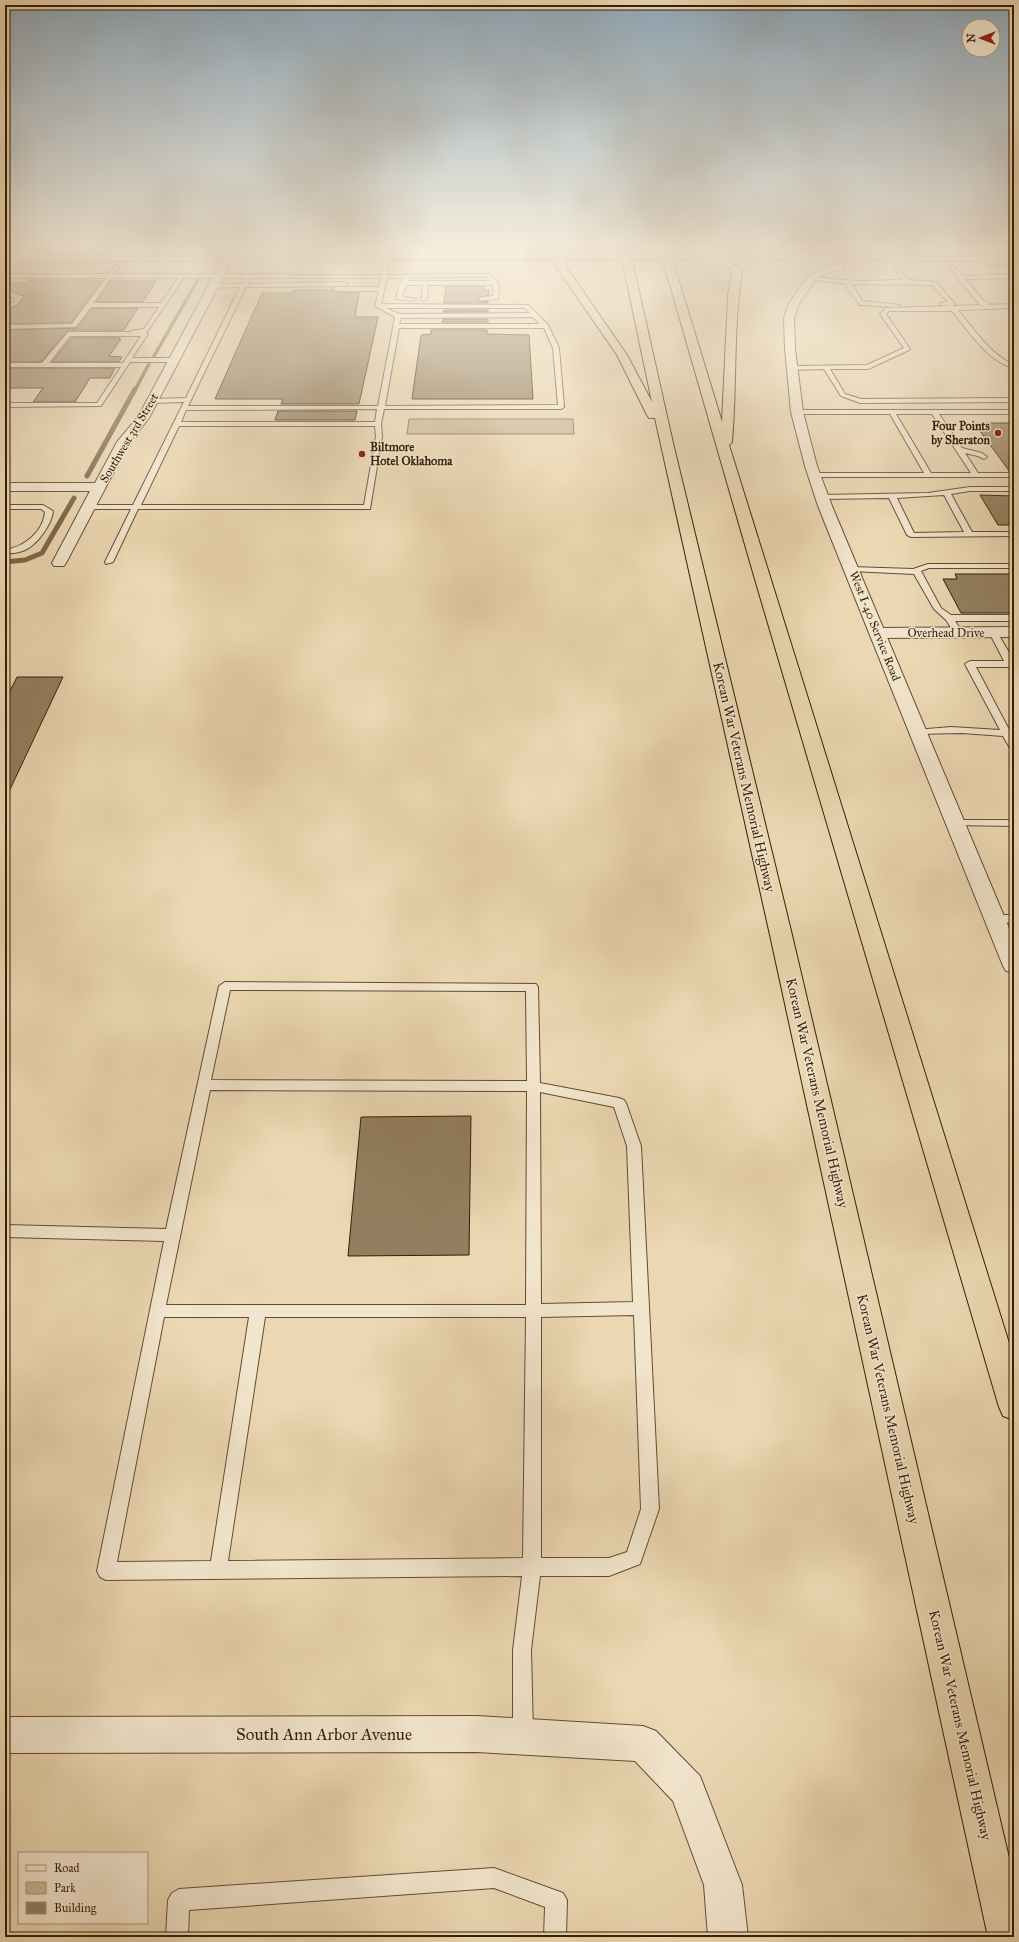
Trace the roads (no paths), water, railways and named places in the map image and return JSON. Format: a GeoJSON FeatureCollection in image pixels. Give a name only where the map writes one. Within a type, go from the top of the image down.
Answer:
{"type":"FeatureCollection","features":[{"type":"Feature","properties":{"kind":"highway"},"geometry":{"type":"LineString","coordinates":[[612,340],[622,355],[667,443]]}},
{"type":"Feature","properties":{"kind":"highway","name":"Korean War Veterans Memorial Highway"},"geometry":{"type":"LineString","coordinates":[[644,340],[1008,1937]]}},
{"type":"Feature","properties":{"kind":"highway"},"geometry":{"type":"LineString","coordinates":[[691,340],[724,453],[1014,1407]]}},
{"type":"Feature","properties":{"kind":"highway"},"geometry":{"type":"LineString","coordinates":[[724,453],[730,396],[732,340]]}},
{"type":"Feature","properties":{"kind":"street","name":"Southwest 3rd Street"},"geometry":{"type":"LineString","coordinates":[[58,563],[123,442],[143,418],[184,340]]}},
{"type":"Feature","properties":{"kind":"street","name":"West I-40 Service Road"},"geometry":{"type":"LineString","coordinates":[[791,340],[792,368],[797,412],[814,475],[877,633],[1014,966]]}},
{"type":"Feature","properties":{"kind":"street"},"geometry":{"type":"LineString","coordinates":[[5,487],[99,487]]}},
{"type":"Feature","properties":{"kind":"street","name":"Overhead Drive"},"geometry":{"type":"LineString","coordinates":[[877,633],[1014,632]]}},
{"type":"Feature","properties":{"kind":"street","name":"South Ann Arbor Avenue"},"geometry":{"type":"LineString","coordinates":[[5,1735],[477,1734],[643,1744],[687,1789],[723,1885],[728,1937]]}},
{"type":"Feature","properties":{"kind":"lane"},"geometry":{"type":"LineString","coordinates":[[44,365],[64,340]]}},
{"type":"Feature","properties":{"kind":"lane"},"geometry":{"type":"LineString","coordinates":[[5,405],[99,405],[141,340]]}},
{"type":"Feature","properties":{"kind":"lane"},"geometry":{"type":"LineString","coordinates":[[109,562],[217,340]]}},
{"type":"Feature","properties":{"kind":"lane"},"geometry":{"type":"LineString","coordinates":[[88,508],[366,507],[379,436],[378,424],[394,340]]}},
{"type":"Feature","properties":{"kind":"lane"},"geometry":{"type":"LineString","coordinates":[[183,408],[560,407],[556,348],[552,340]]}},
{"type":"Feature","properties":{"kind":"lane"},"geometry":{"type":"LineString","coordinates":[[792,368],[868,367],[907,349],[901,340]]}},
{"type":"Feature","properties":{"kind":"lane"},"geometry":{"type":"LineString","coordinates":[[982,340],[997,357],[1011,366],[1014,366]]}},
{"type":"Feature","properties":{"kind":"lane"},"geometry":{"type":"LineString","coordinates":[[5,365],[126,363],[173,360]]}},
{"type":"Feature","properties":{"kind":"lane"},"geometry":{"type":"LineString","coordinates":[[826,367],[843,396],[860,401],[1014,400]]}},
{"type":"Feature","properties":{"kind":"lane"},"geometry":{"type":"LineString","coordinates":[[152,400],[187,400]]}},
{"type":"Feature","properties":{"kind":"lane"},"geometry":{"type":"LineString","coordinates":[[797,412],[1014,412]]}},
{"type":"Feature","properties":{"kind":"lane"},"geometry":{"type":"LineString","coordinates":[[892,412],[929,475]]}},
{"type":"Feature","properties":{"kind":"lane"},"geometry":{"type":"LineString","coordinates":[[934,412],[976,475]]}},
{"type":"Feature","properties":{"kind":"lane"},"geometry":{"type":"LineString","coordinates":[[176,424],[378,424]]}},
{"type":"Feature","properties":{"kind":"lane"},"geometry":{"type":"LineString","coordinates":[[960,450],[980,454],[984,457]]}},
{"type":"Feature","properties":{"kind":"lane"},"geometry":{"type":"LineString","coordinates":[[990,465],[997,475]]}},
{"type":"Feature","properties":{"kind":"lane"},"geometry":{"type":"LineString","coordinates":[[814,475],[1014,475]]}},
{"type":"Feature","properties":{"kind":"lane"},"geometry":{"type":"LineString","coordinates":[[822,497],[892,496],[947,493],[970,489],[1014,489]]}},
{"type":"Feature","properties":{"kind":"lane"},"geometry":{"type":"LineString","coordinates":[[947,493],[969,534]]}},
{"type":"Feature","properties":{"kind":"lane"},"geometry":{"type":"LineString","coordinates":[[892,496],[911,535],[1014,534]]}},
{"type":"Feature","properties":{"kind":"lane"},"geometry":{"type":"LineString","coordinates":[[5,507],[43,507],[49,511],[49,516],[33,543],[20,550],[5,552]]}},
{"type":"Feature","properties":{"kind":"lane"},"geometry":{"type":"LineString","coordinates":[[851,569],[914,571],[928,566],[1014,566]]}},
{"type":"Feature","properties":{"kind":"lane"},"geometry":{"type":"LineString","coordinates":[[914,571],[917,572],[938,609],[949,618],[959,633]]}},
{"type":"Feature","properties":{"kind":"lane"},"geometry":{"type":"LineString","coordinates":[[949,618],[1014,618]]}},
{"type":"Feature","properties":{"kind":"lane"},"geometry":{"type":"LineString","coordinates":[[993,632],[1012,664]]}},
{"type":"Feature","properties":{"kind":"lane"},"geometry":{"type":"LineString","coordinates":[[1012,664],[970,664],[1014,748]]}},
{"type":"Feature","properties":{"kind":"lane"},"geometry":{"type":"LineString","coordinates":[[918,732],[939,730],[972,730],[1007,734]]}},
{"type":"Feature","properties":{"kind":"lane"},"geometry":{"type":"LineString","coordinates":[[955,823],[1014,823]]}},
{"type":"Feature","properties":{"kind":"lane"},"geometry":{"type":"LineString","coordinates":[[995,919],[1014,919]]}},
{"type":"Feature","properties":{"kind":"lane"},"geometry":{"type":"LineString","coordinates":[[204,1085],[533,1086],[619,1103],[634,1146],[650,1509],[634,1558],[609,1567],[532,1567],[106,1572],[172,1235],[225,986],[532,988],[533,1086],[535,1310],[532,1567],[522,1650],[523,1737]]}},
{"type":"Feature","properties":{"kind":"lane"},"geometry":{"type":"LineString","coordinates":[[5,1231],[172,1235]]}},
{"type":"Feature","properties":{"kind":"lane"},"geometry":{"type":"LineString","coordinates":[[158,1311],[535,1310],[640,1308]]}},
{"type":"Feature","properties":{"kind":"lane"},"geometry":{"type":"LineString","coordinates":[[218,1571],[258,1311]]}},
{"type":"Feature","properties":{"kind":"lane"},"geometry":{"type":"LineString","coordinates":[[177,1937],[178,1900],[494,1878],[556,1900],[555,1937]]}},
{"type":"Feature","properties":{"kind":"waterway"},"geometry":{"type":"LineString","coordinates":[[154,356],[163,340]]}},
{"type":"Feature","properties":{"kind":"waterway"},"geometry":{"type":"LineString","coordinates":[[135,390],[149,364]]}},
{"type":"Feature","properties":{"kind":"waterway"},"geometry":{"type":"LineString","coordinates":[[87,476],[135,389]]}},
{"type":"Feature","properties":{"kind":"waterway"},"geometry":{"type":"LineString","coordinates":[[5,562],[25,560],[42,553],[74,498]]}},
{"type":"Feature","properties":{"kind":"place","name":"Four Points by Sheraton"},"geometry":{"type":"Point","coordinates":[998,433]}},
{"type":"Feature","properties":{"kind":"place","name":"Biltmore Hotel Oklahoma"},"geometry":{"type":"Point","coordinates":[362,454]}}]}
